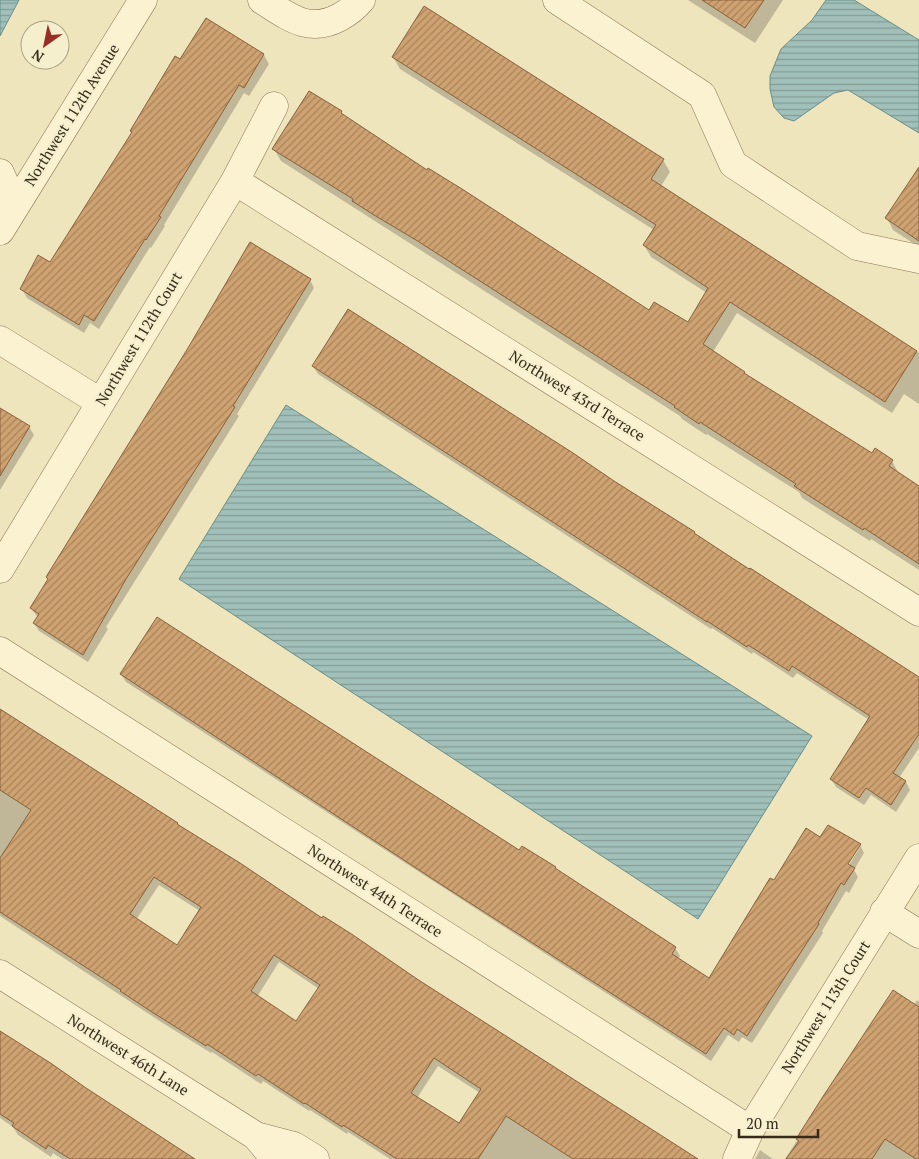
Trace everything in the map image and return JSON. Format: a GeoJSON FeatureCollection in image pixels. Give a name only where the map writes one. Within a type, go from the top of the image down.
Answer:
{"type":"FeatureCollection","features":[{"type":"Feature","properties":{"kind":"street","name":"Northwest 112th Avenue"},"geometry":{"type":"LineString","coordinates":[[0,231],[8,206],[143,0]]}},
{"type":"Feature","properties":{"kind":"street"},"geometry":{"type":"LineString","coordinates":[[262,0],[293,20],[315,25],[324,24],[340,17],[354,8],[361,0]]}},
{"type":"Feature","properties":{"kind":"street"},"geometry":{"type":"LineString","coordinates":[[557,0],[702,95],[733,164],[857,246],[919,259]]}},
{"type":"Feature","properties":{"kind":"street","name":"Northwest 112th Court"},"geometry":{"type":"LineString","coordinates":[[0,569],[235,181],[274,106]]}},
{"type":"Feature","properties":{"kind":"street"},"geometry":{"type":"LineString","coordinates":[[0,173],[8,206]]}},
{"type":"Feature","properties":{"kind":"street","name":"Northwest 43rd Terrace"},"geometry":{"type":"LineString","coordinates":[[235,181],[919,612]]}},
{"type":"Feature","properties":{"kind":"street"},"geometry":{"type":"LineString","coordinates":[[0,340],[100,402]]}},
{"type":"Feature","properties":{"kind":"street","name":"Northwest 44th Terrace"},"geometry":{"type":"LineString","coordinates":[[0,651],[750,1130]]}},
{"type":"Feature","properties":{"kind":"street","name":"Northwest 113th Court"},"geometry":{"type":"LineString","coordinates":[[737,1159],[750,1130],[919,858]]}},
{"type":"Feature","properties":{"kind":"street"},"geometry":{"type":"LineString","coordinates":[[884,912],[919,934]]}},
{"type":"Feature","properties":{"kind":"street","name":"Northwest 46th Lane"},"geometry":{"type":"LineString","coordinates":[[0,974],[256,1136],[294,1146],[315,1159]]}},
{"type":"Feature","properties":{"kind":"street","name":"Northwest 46th Lane"},"geometry":{"type":"LineString","coordinates":[[256,1136],[275,1159]]}},
{"type":"Feature","properties":{"kind":"water"},"geometry":{"type":"Polygon","coordinates":[[[0,0],[19,0],[0,36],[0,0]]]}},
{"type":"Feature","properties":{"kind":"water"},"geometry":{"type":"Polygon","coordinates":[[[826,0],[854,0],[919,40],[919,133],[848,90],[834,93],[794,121],[784,118],[774,107],[770,89],[770,76],[781,49],[812,20],[826,0]]]}},
{"type":"Feature","properties":{"kind":"water"},"geometry":{"type":"Polygon","coordinates":[[[286,405],[812,736],[698,919],[179,579],[286,405]]]}},
{"type":"Feature","properties":{"kind":"building"},"geometry":{"type":"Polygon","coordinates":[[[702,0],[764,0],[745,28],[702,0]]]}},
{"type":"Feature","properties":{"kind":"building"},"geometry":{"type":"Polygon","coordinates":[[[424,6],[664,159],[651,179],[917,351],[885,402],[730,302],[703,344],[744,373],[872,453],[875,448],[893,460],[889,466],[919,486],[919,564],[864,528],[863,530],[811,497],[794,486],[796,484],[700,422],[699,424],[675,406],[272,149],[309,91],[342,111],[341,113],[427,170],[428,168],[462,189],[649,310],[654,302],[688,322],[708,288],[643,245],[656,225],[392,57],[424,6]]]}},
{"type":"Feature","properties":{"kind":"building"},"geometry":{"type":"Polygon","coordinates":[[[206,18],[264,54],[244,88],[239,85],[159,216],[161,217],[145,239],[94,321],[84,315],[79,325],[20,289],[38,255],[50,262],[132,132],[130,131],[175,56],[180,59],[206,18]]]}},
{"type":"Feature","properties":{"kind":"building"},"geometry":{"type":"Polygon","coordinates":[[[919,167],[919,241],[885,218],[919,167]]]}},
{"type":"Feature","properties":{"kind":"building"},"geometry":{"type":"Polygon","coordinates":[[[250,242],[311,279],[233,406],[235,407],[126,579],[83,655],[33,623],[39,614],[30,608],[48,579],[46,577],[188,348],[250,242]]]}},
{"type":"Feature","properties":{"kind":"building"},"geometry":{"type":"Polygon","coordinates":[[[348,309],[919,677],[919,734],[893,773],[906,781],[891,805],[866,788],[859,798],[830,779],[870,716],[792,666],[789,671],[707,622],[312,366],[348,309]]]}},
{"type":"Feature","properties":{"kind":"building"},"geometry":{"type":"Polygon","coordinates":[[[0,408],[30,426],[0,476],[0,408]]]}},
{"type":"Feature","properties":{"kind":"building"},"geometry":{"type":"Polygon","coordinates":[[[157,617],[519,850],[522,846],[556,867],[676,947],[672,954],[709,978],[770,878],[774,880],[806,828],[820,837],[828,825],[861,844],[848,864],[855,868],[844,885],[841,883],[819,924],[747,1036],[737,1029],[734,1035],[724,1028],[706,1054],[442,885],[120,674],[157,617]]]}},
{"type":"Feature","properties":{"kind":"building"},"geometry":{"type":"Polygon","coordinates":[[[0,709],[698,1159],[573,1159],[506,1116],[478,1159],[397,1159],[343,1125],[342,1127],[304,1104],[258,1074],[256,1076],[207,1044],[206,1046],[0,912],[0,858],[31,810],[0,790],[0,709]],[[154,877],[130,914],[177,945],[201,907],[154,877]],[[274,955],[251,991],[296,1021],[320,985],[274,955]],[[434,1058],[411,1093],[459,1123],[481,1089],[434,1058]]]}},
{"type":"Feature","properties":{"kind":"building"},"geometry":{"type":"Polygon","coordinates":[[[893,990],[919,1007],[919,1159],[916,1159],[885,1139],[872,1159],[786,1159],[799,1141],[796,1139],[893,990]]]}},
{"type":"Feature","properties":{"kind":"building"},"geometry":{"type":"Polygon","coordinates":[[[0,1031],[195,1159],[70,1159],[48,1145],[46,1149],[12,1126],[14,1123],[0,1114],[0,1031]]]}}]}
